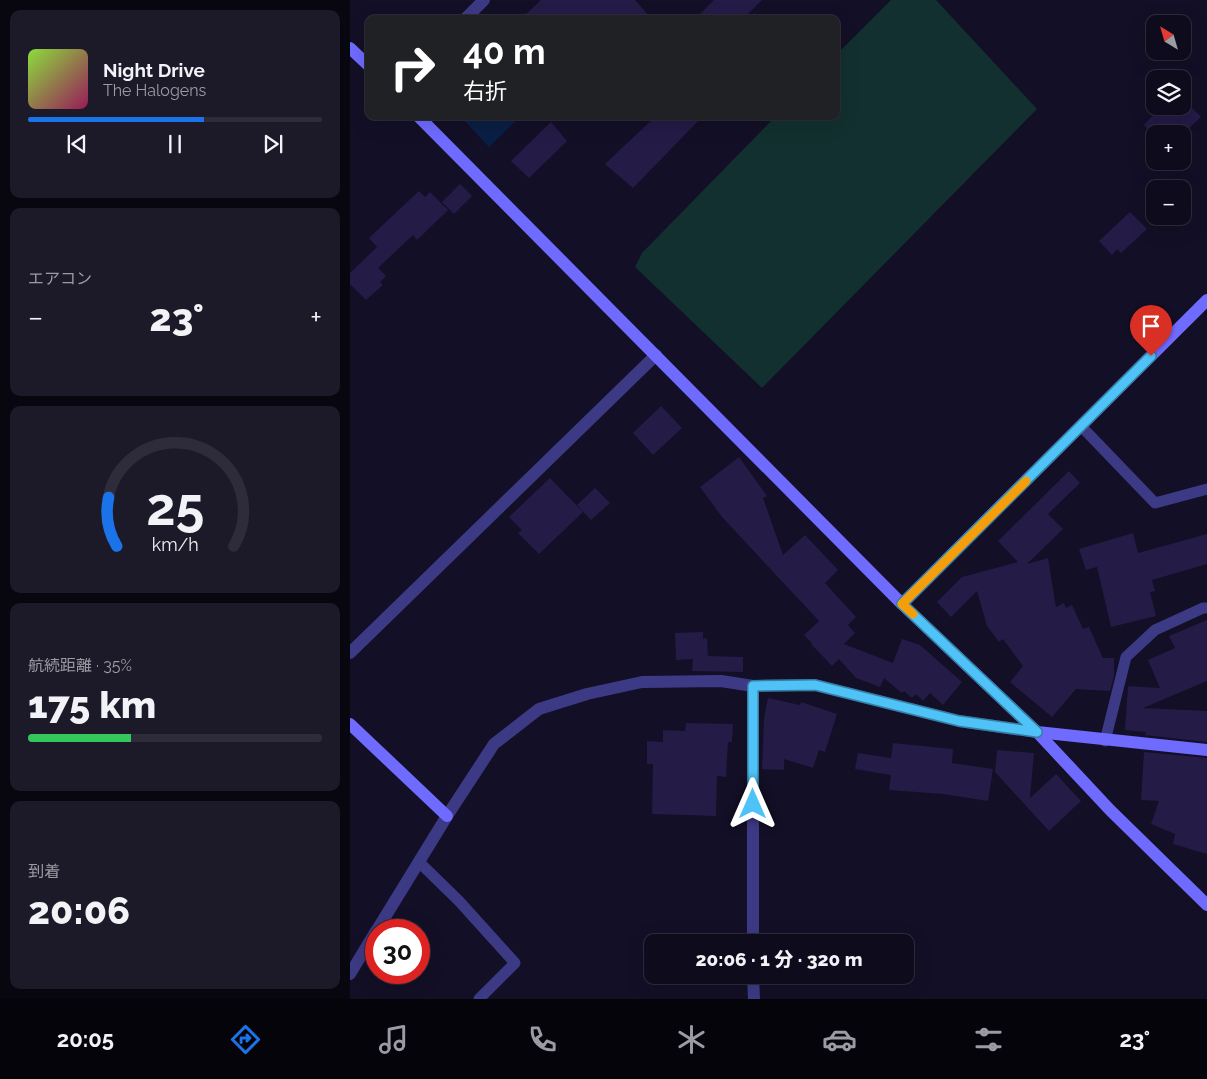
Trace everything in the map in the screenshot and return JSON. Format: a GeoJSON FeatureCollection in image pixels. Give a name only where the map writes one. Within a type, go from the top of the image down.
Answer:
{"type":"FeatureCollection","features":[{"type":"Feature","properties":{"kind":"street"},"geometry":{"type":"LineString","coordinates":[[469,15],[484,0]]}},
{"type":"Feature","properties":{"kind":"street"},"geometry":{"type":"LineString","coordinates":[[350,48],[365,62]]}},
{"type":"Feature","properties":{"kind":"street"},"geometry":{"type":"LineString","coordinates":[[422,120],[902,604],[1037,732],[1110,810],[1207,905]]}},
{"type":"Feature","properties":{"kind":"street"},"geometry":{"type":"LineString","coordinates":[[902,604],[1207,300]]}},
{"type":"Feature","properties":{"kind":"street"},"geometry":{"type":"LineString","coordinates":[[350,653],[656,355]]}},
{"type":"Feature","properties":{"kind":"street"},"geometry":{"type":"LineString","coordinates":[[384,919],[447,816],[494,744],[538,710],[587,694],[642,682],[722,681],[753,686],[815,685],[959,721],[1105,741],[1207,750]]}},
{"type":"Feature","properties":{"kind":"street"},"geometry":{"type":"LineString","coordinates":[[753,686],[753,934]]}},
{"type":"Feature","properties":{"kind":"street"},"geometry":{"type":"LineString","coordinates":[[350,724],[447,816]]}},
{"type":"Feature","properties":{"kind":"street"},"geometry":{"type":"LineString","coordinates":[[350,974],[365,950]]}},
{"type":"Feature","properties":{"kind":"street"},"geometry":{"type":"LineString","coordinates":[[754,984],[754,999]]}},
{"type":"Feature","properties":{"kind":"lane"},"geometry":{"type":"LineString","coordinates":[[1081,426],[1155,502],[1207,489]]}},
{"type":"Feature","properties":{"kind":"lane"},"geometry":{"type":"LineString","coordinates":[[1105,741],[1126,657],[1155,630],[1202,608],[1207,608]]}},
{"type":"Feature","properties":{"kind":"lane"},"geometry":{"type":"LineString","coordinates":[[419,862],[459,901],[514,963],[479,999]]}},
{"type":"Feature","properties":{"kind":"green space"},"geometry":{"type":"Polygon","coordinates":[[[891,0],[936,0],[1037,109],[762,388],[635,267],[642,253],[772,120],[840,120],[840,51],[891,0]]]}},
{"type":"Feature","properties":{"kind":"water"},"geometry":{"type":"Polygon","coordinates":[[[464,120],[517,120],[489,147],[464,120]]]}},
{"type":"Feature","properties":{"kind":"building"},"geometry":{"type":"Polygon","coordinates":[[[541,0],[635,0],[648,15],[525,15],[541,0]]]}},
{"type":"Feature","properties":{"kind":"building"},"geometry":{"type":"Polygon","coordinates":[[[714,0],[762,0],[747,15],[699,15],[714,0]]]}},
{"type":"Feature","properties":{"kind":"building"},"geometry":{"type":"Polygon","coordinates":[[[1191,107],[1201,117],[1191,126],[1146,125],[1146,127],[1144,125],[1153,115],[1191,115],[1191,107]]]}},
{"type":"Feature","properties":{"kind":"building"},"geometry":{"type":"Polygon","coordinates":[[[652,120],[699,120],[633,188],[605,164],[652,120]]]}},
{"type":"Feature","properties":{"kind":"building"},"geometry":{"type":"Polygon","coordinates":[[[551,122],[567,141],[529,178],[511,161],[551,122]]]}},
{"type":"Feature","properties":{"kind":"building"},"geometry":{"type":"Polygon","coordinates":[[[460,184],[472,196],[454,214],[442,202],[460,184]]]}},
{"type":"Feature","properties":{"kind":"building"},"geometry":{"type":"Polygon","coordinates":[[[419,191],[425,197],[430,192],[448,210],[417,240],[413,235],[378,268],[386,276],[380,282],[383,285],[366,300],[350,284],[350,273],[377,247],[369,238],[419,191]]]}},
{"type":"Feature","properties":{"kind":"building"},"geometry":{"type":"Polygon","coordinates":[[[1130,212],[1147,229],[1121,253],[1117,249],[1112,255],[1099,241],[1130,212]]]}},
{"type":"Feature","properties":{"kind":"building"},"geometry":{"type":"Polygon","coordinates":[[[661,406],[682,428],[653,455],[633,433],[661,406]]]}},
{"type":"Feature","properties":{"kind":"building"},"geometry":{"type":"Polygon","coordinates":[[[739,457],[767,496],[763,498],[783,555],[805,535],[838,570],[825,583],[856,617],[848,625],[855,633],[844,644],[893,663],[902,639],[920,645],[962,682],[943,705],[930,693],[923,701],[916,694],[912,698],[904,691],[902,693],[884,678],[880,687],[856,678],[839,659],[832,666],[811,644],[804,635],[819,621],[722,517],[700,487],[739,457]]]}},
{"type":"Feature","properties":{"kind":"building"},"geometry":{"type":"Polygon","coordinates":[[[1069,471],[1080,483],[1048,514],[1063,529],[1027,564],[1048,558],[1056,607],[1064,603],[1066,608],[1072,605],[1083,629],[1089,627],[1103,658],[1114,658],[1114,676],[1110,691],[1076,689],[1052,717],[1010,682],[1023,666],[1003,639],[999,642],[987,626],[977,591],[951,617],[937,602],[962,577],[1018,562],[998,541],[1069,471]]]}},
{"type":"Feature","properties":{"kind":"building"},"geometry":{"type":"Polygon","coordinates":[[[550,478],[583,512],[539,554],[518,533],[522,530],[509,517],[550,478]]]}},
{"type":"Feature","properties":{"kind":"building"},"geometry":{"type":"Polygon","coordinates":[[[595,488],[610,503],[591,520],[577,505],[595,488]]]}},
{"type":"Feature","properties":{"kind":"building"},"geometry":{"type":"Polygon","coordinates":[[[1133,533],[1138,553],[1207,534],[1207,564],[1152,580],[1155,591],[1150,592],[1156,616],[1111,627],[1097,567],[1086,570],[1079,549],[1133,533]]]}},
{"type":"Feature","properties":{"kind":"building"},"geometry":{"type":"Polygon","coordinates":[[[1207,620],[1207,681],[1143,708],[1207,711],[1207,742],[1145,735],[1146,732],[1125,730],[1128,686],[1160,688],[1148,660],[1175,648],[1169,636],[1207,620]]]}},
{"type":"Feature","properties":{"kind":"building"},"geometry":{"type":"Polygon","coordinates":[[[703,632],[703,639],[707,638],[708,656],[743,657],[743,672],[692,671],[693,659],[676,660],[675,633],[703,632]]]}},
{"type":"Feature","properties":{"kind":"building"},"geometry":{"type":"Polygon","coordinates":[[[768,698],[800,705],[801,702],[837,714],[825,752],[819,750],[813,768],[784,759],[784,770],[762,769],[764,718],[768,698]]]}},
{"type":"Feature","properties":{"kind":"building"},"geometry":{"type":"Polygon","coordinates":[[[686,723],[733,724],[732,742],[728,742],[726,777],[717,776],[716,816],[652,814],[653,764],[647,764],[647,741],[663,742],[663,730],[685,731],[686,723]]]}},
{"type":"Feature","properties":{"kind":"building"},"geometry":{"type":"Polygon","coordinates":[[[893,743],[953,749],[952,763],[993,769],[988,801],[943,794],[889,790],[891,775],[855,769],[858,753],[891,758],[893,743]]]}},
{"type":"Feature","properties":{"kind":"building"},"geometry":{"type":"Polygon","coordinates":[[[997,750],[1034,753],[1030,798],[1056,774],[1081,801],[1049,831],[995,772],[997,750]]]}},
{"type":"Feature","properties":{"kind":"building"},"geometry":{"type":"Polygon","coordinates":[[[1144,752],[1207,758],[1207,854],[1173,844],[1175,834],[1151,824],[1159,801],[1141,800],[1144,752]]]}},
{"type":"Feature","properties":{"kind":"slow traffic"},"geometry":{"type":"LineString","coordinates":[[913,614],[902,604],[1026,481]]}},
{"type":"Feature","properties":{"kind":"route"},"geometry":{"type":"LineString","coordinates":[[753,804],[753,686],[815,685],[959,721],[1037,732],[902,604],[1151,356]]}}]}
